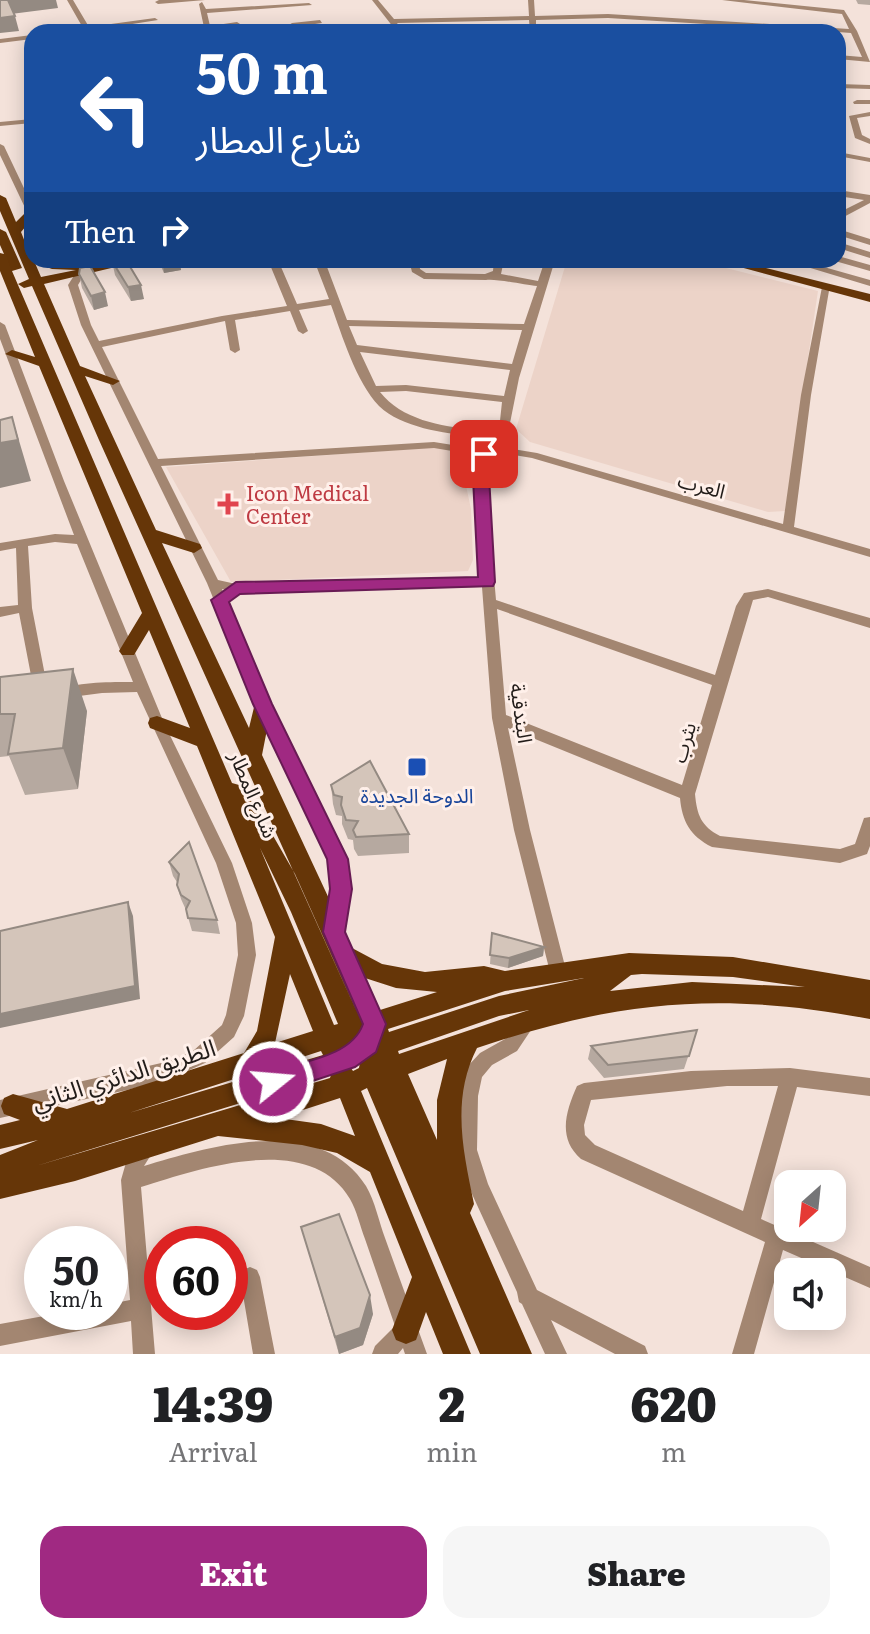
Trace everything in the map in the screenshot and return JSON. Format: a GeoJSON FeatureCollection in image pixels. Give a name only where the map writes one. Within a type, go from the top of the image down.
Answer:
{"type":"FeatureCollection","features":[{"type":"Feature","properties":{"kind":"main road","name":"شارع المطار"},"geometry":{"type":"LineString","coordinates":[[0,198],[7,232],[24,250]]}},
{"type":"Feature","properties":{"kind":"main road"},"geometry":{"type":"LineString","coordinates":[[24,220],[7,232],[22,281],[94,268]]}},
{"type":"Feature","properties":{"kind":"main road","name":"شارع المطار"},"geometry":{"type":"LineString","coordinates":[[0,257],[52,320],[344,955],[364,1054],[376,1162],[457,1354]]}},
{"type":"Feature","properties":{"kind":"main road","name":"شارع المطار"},"geometry":{"type":"LineString","coordinates":[[27,268],[22,281],[43,363],[327,1039],[364,1054],[467,1235],[518,1354]]}},
{"type":"Feature","properties":{"kind":"main road"},"geometry":{"type":"LineString","coordinates":[[72,268],[83,270]]}},
{"type":"Feature","properties":{"kind":"main road"},"geometry":{"type":"LineString","coordinates":[[52,320],[57,286],[89,268]]}},
{"type":"Feature","properties":{"kind":"main road"},"geometry":{"type":"LineString","coordinates":[[755,268],[870,298]]}},
{"type":"Feature","properties":{"kind":"main road"},"geometry":{"type":"LineString","coordinates":[[12,354],[43,363]]}},
{"type":"Feature","properties":{"kind":"main road"},"geometry":{"type":"LineString","coordinates":[[74,368],[113,381]]}},
{"type":"Feature","properties":{"kind":"main road"},"geometry":{"type":"LineString","coordinates":[[150,534],[194,548]]}},
{"type":"Feature","properties":{"kind":"main road"},"geometry":{"type":"LineString","coordinates":[[131,660],[150,614]]}},
{"type":"Feature","properties":{"kind":"main road"},"geometry":{"type":"LineString","coordinates":[[253,753],[263,704]]}},
{"type":"Feature","properties":{"kind":"main road"},"geometry":{"type":"LineString","coordinates":[[157,723],[202,740]]}},
{"type":"Feature","properties":{"kind":"main road"},"geometry":{"type":"LineString","coordinates":[[219,776],[257,823],[272,848],[494,1354]]}},
{"type":"Feature","properties":{"kind":"main road"},"geometry":{"type":"LineString","coordinates":[[251,1064],[268,1034],[286,937]]}},
{"type":"Feature","properties":{"kind":"main road"},"geometry":{"type":"LineString","coordinates":[[344,955],[369,969],[422,981],[454,981],[484,975],[505,981]]}},
{"type":"Feature","properties":{"kind":"main road"},"geometry":{"type":"LineString","coordinates":[[0,1168],[33,1154],[364,1054],[499,1006],[600,985],[629,963]]}},
{"type":"Feature","properties":{"kind":"main road"},"geometry":{"type":"LineString","coordinates":[[0,1186],[215,1125],[364,1054],[505,981],[557,970],[629,963],[753,970],[868,1003]]}},
{"type":"Feature","properties":{"kind":"main road"},"geometry":{"type":"LineString","coordinates":[[364,1054],[469,1041],[528,1021],[598,1003],[698,992],[868,1003]]}},
{"type":"Feature","properties":{"kind":"main road","name":"الطريق الدائري الثاني"},"geometry":{"type":"LineString","coordinates":[[0,1137],[67,1121],[327,1039]]}},
{"type":"Feature","properties":{"kind":"main road"},"geometry":{"type":"LineString","coordinates":[[467,1235],[447,1114],[454,1069],[469,1041]]}},
{"type":"Feature","properties":{"kind":"main road"},"geometry":{"type":"LineString","coordinates":[[7,1107],[67,1121]]}},
{"type":"Feature","properties":{"kind":"main road"},"geometry":{"type":"LineString","coordinates":[[215,1125],[331,1137],[350,1144],[376,1162]]}},
{"type":"Feature","properties":{"kind":"main road"},"geometry":{"type":"LineString","coordinates":[[411,1342],[425,1278]]}},
{"type":"Feature","properties":{"kind":"street"},"geometry":{"type":"LineString","coordinates":[[70,0],[84,24]]}},
{"type":"Feature","properties":{"kind":"street"},"geometry":{"type":"LineString","coordinates":[[154,24],[158,1],[202,0],[206,24]]}},
{"type":"Feature","properties":{"kind":"street"},"geometry":{"type":"LineString","coordinates":[[375,0],[394,24]]}},
{"type":"Feature","properties":{"kind":"street"},"geometry":{"type":"LineString","coordinates":[[531,0],[534,24]]}},
{"type":"Feature","properties":{"kind":"street"},"geometry":{"type":"LineString","coordinates":[[725,0],[839,10],[847,14],[869,60]]}},
{"type":"Feature","properties":{"kind":"street"},"geometry":{"type":"LineString","coordinates":[[203,11],[308,3],[320,22],[305,24]]}},
{"type":"Feature","properties":{"kind":"street"},"geometry":{"type":"LineString","coordinates":[[233,9],[238,24]]}},
{"type":"Feature","properties":{"kind":"street"},"geometry":{"type":"LineString","coordinates":[[392,21],[534,17],[699,24]]}},
{"type":"Feature","properties":{"kind":"street"},"geometry":{"type":"LineString","coordinates":[[125,24],[155,20]]}},
{"type":"Feature","properties":{"kind":"street"},"geometry":{"type":"LineString","coordinates":[[846,31],[854,31]]}},
{"type":"Feature","properties":{"kind":"street"},"geometry":{"type":"LineString","coordinates":[[0,41],[24,38]]}},
{"type":"Feature","properties":{"kind":"street"},"geometry":{"type":"LineString","coordinates":[[846,58],[869,60]]}},
{"type":"Feature","properties":{"kind":"street"},"geometry":{"type":"LineString","coordinates":[[846,86],[870,87]]}},
{"type":"Feature","properties":{"kind":"street"},"geometry":{"type":"LineString","coordinates":[[866,114],[856,103],[870,102]]}},
{"type":"Feature","properties":{"kind":"street"},"geometry":{"type":"LineString","coordinates":[[866,114],[853,116],[858,136],[870,142]]}},
{"type":"Feature","properties":{"kind":"street"},"geometry":{"type":"LineString","coordinates":[[2,125],[24,122]]}},
{"type":"Feature","properties":{"kind":"street"},"geometry":{"type":"LineString","coordinates":[[0,146],[24,197]]}},
{"type":"Feature","properties":{"kind":"street"},"geometry":{"type":"LineString","coordinates":[[846,155],[870,160]]}},
{"type":"Feature","properties":{"kind":"street"},"geometry":{"type":"LineString","coordinates":[[846,194],[870,199]]}},
{"type":"Feature","properties":{"kind":"street"},"geometry":{"type":"LineString","coordinates":[[846,211],[870,199]]}},
{"type":"Feature","properties":{"kind":"street"},"geometry":{"type":"LineString","coordinates":[[857,207],[870,211]]}},
{"type":"Feature","properties":{"kind":"street"},"geometry":{"type":"LineString","coordinates":[[846,234],[870,242]]}},
{"type":"Feature","properties":{"kind":"street"},"geometry":{"type":"LineString","coordinates":[[846,248],[870,255]]}},
{"type":"Feature","properties":{"kind":"street"},"geometry":{"type":"LineString","coordinates":[[846,261],[870,268]]}},
{"type":"Feature","properties":{"kind":"street"},"geometry":{"type":"LineString","coordinates":[[78,268],[83,270],[73,285],[96,345],[213,583],[263,704],[338,859],[341,889],[334,932]]}},
{"type":"Feature","properties":{"kind":"street"},"geometry":{"type":"LineString","coordinates":[[276,268],[303,331]]}},
{"type":"Feature","properties":{"kind":"street","name":"العرب"},"geometry":{"type":"LineString","coordinates":[[322,268],[354,348],[380,401],[395,412],[458,431],[483,446],[524,452],[870,553]]}},
{"type":"Feature","properties":{"kind":"street"},"geometry":{"type":"LineString","coordinates":[[415,268],[424,276],[494,275],[507,280],[542,284]]}},
{"type":"Feature","properties":{"kind":"street"},"geometry":{"type":"LineString","coordinates":[[494,275],[496,268]]}},
{"type":"Feature","properties":{"kind":"street"},"geometry":{"type":"LineString","coordinates":[[483,446],[503,422],[547,268]]}},
{"type":"Feature","properties":{"kind":"street"},"geometry":{"type":"LineString","coordinates":[[773,273],[778,268]]}},
{"type":"Feature","properties":{"kind":"street"},"geometry":{"type":"LineString","coordinates":[[816,268],[870,283]]}},
{"type":"Feature","properties":{"kind":"street"},"geometry":{"type":"LineString","coordinates":[[788,529],[806,395],[827,287]]}},
{"type":"Feature","properties":{"kind":"street"},"geometry":{"type":"LineString","coordinates":[[96,345],[336,301]]}},
{"type":"Feature","properties":{"kind":"street"},"geometry":{"type":"LineString","coordinates":[[230,319],[235,350]]}},
{"type":"Feature","properties":{"kind":"street"},"geometry":{"type":"LineString","coordinates":[[345,323],[529,327]]}},
{"type":"Feature","properties":{"kind":"street"},"geometry":{"type":"LineString","coordinates":[[0,325],[2,340],[12,354],[58,481],[142,687],[224,863],[244,923],[247,955],[235,1016],[228,1031],[216,1045],[199,1057],[172,1069],[7,1107]]}},
{"type":"Feature","properties":{"kind":"street"},"geometry":{"type":"LineString","coordinates":[[354,348],[517,368]]}},
{"type":"Feature","properties":{"kind":"street"},"geometry":{"type":"LineString","coordinates":[[374,389],[406,388],[510,400]]}},
{"type":"Feature","properties":{"kind":"street"},"geometry":{"type":"LineString","coordinates":[[153,463],[434,445],[461,450],[505,440],[503,422]]}},
{"type":"Feature","properties":{"kind":"street","name":"العرب"},"geometry":{"type":"LineString","coordinates":[[483,446],[505,440],[524,452]]}},
{"type":"Feature","properties":{"kind":"street","name":"البندقية"},"geometry":{"type":"LineString","coordinates":[[483,446],[487,582],[499,718],[522,830],[557,970]]}},
{"type":"Feature","properties":{"kind":"street"},"geometry":{"type":"LineString","coordinates":[[55,538],[77,523]]}},
{"type":"Feature","properties":{"kind":"street"},"geometry":{"type":"LineString","coordinates":[[0,547],[55,538],[84,540]]}},
{"type":"Feature","properties":{"kind":"street"},"geometry":{"type":"LineString","coordinates":[[22,544],[25,608],[36,696],[142,687]]}},
{"type":"Feature","properties":{"kind":"street"},"geometry":{"type":"LineString","coordinates":[[213,583],[236,588],[487,582]]}},
{"type":"Feature","properties":{"kind":"street"},"geometry":{"type":"LineString","coordinates":[[220,600],[236,588]]}},
{"type":"Feature","properties":{"kind":"street","name":"يثرب"},"geometry":{"type":"LineString","coordinates":[[870,623],[777,595],[755,593],[743,606],[687,794],[691,824],[703,836],[718,842],[840,856],[861,849],[870,823]]}},
{"type":"Feature","properties":{"kind":"street"},"geometry":{"type":"LineString","coordinates":[[489,602],[720,682]]}},
{"type":"Feature","properties":{"kind":"street"},"geometry":{"type":"LineString","coordinates":[[0,612],[25,608]]}},
{"type":"Feature","properties":{"kind":"street"},"geometry":{"type":"LineString","coordinates":[[102,688],[131,660]]}},
{"type":"Feature","properties":{"kind":"street"},"geometry":{"type":"LineString","coordinates":[[499,718],[687,794]]}},
{"type":"Feature","properties":{"kind":"street"},"geometry":{"type":"LineString","coordinates":[[528,1021],[511,1045],[486,1059],[474,1073],[466,1137],[475,1178],[526,1295],[556,1354]]}},
{"type":"Feature","properties":{"kind":"street"},"geometry":{"type":"LineString","coordinates":[[774,1236],[579,1146],[572,1135],[584,1092],[694,1077],[790,1077],[870,1087]]}},
{"type":"Feature","properties":{"kind":"street"},"geometry":{"type":"LineString","coordinates":[[750,1224],[790,1077]]}},
{"type":"Feature","properties":{"kind":"street"},"geometry":{"type":"LineString","coordinates":[[144,1354],[131,1180],[136,1159],[146,1147]]}},
{"type":"Feature","properties":{"kind":"street"},"geometry":{"type":"LineString","coordinates":[[131,1180],[241,1150],[306,1155],[333,1164],[348,1176],[359,1194],[411,1342],[383,1354]]}},
{"type":"Feature","properties":{"kind":"street"},"geometry":{"type":"LineString","coordinates":[[743,1354],[776,1242]]}},
{"type":"Feature","properties":{"kind":"street"},"geometry":{"type":"LineString","coordinates":[[788,1242],[870,1278]]}},
{"type":"Feature","properties":{"kind":"street"},"geometry":{"type":"LineString","coordinates":[[250,1277],[264,1354]]}},
{"type":"Feature","properties":{"kind":"street"},"geometry":{"type":"LineString","coordinates":[[526,1295],[637,1354]]}},
{"type":"Feature","properties":{"kind":"street"},"geometry":{"type":"LineString","coordinates":[[0,1335],[139,1309]]}},
{"type":"Feature","properties":{"kind":"shaded area"},"geometry":{"type":"Polygon","coordinates":[[[565,268],[726,268],[818,291],[785,511],[768,512],[530,442],[516,429],[565,268]]]}},
{"type":"Feature","properties":{"kind":"shaded area"},"geometry":{"type":"Polygon","coordinates":[[[438,447],[459,453],[471,509],[473,560],[468,571],[231,582],[166,467],[438,447]]]}},
{"type":"Feature","properties":{"kind":"building"},"geometry":{"type":"Polygon","coordinates":[[[0,0],[8,0],[15,16],[0,18],[0,0]]]}},
{"type":"Feature","properties":{"kind":"building"},"geometry":{"type":"Polygon","coordinates":[[[80,268],[91,268],[105,292],[91,296],[79,274],[80,268]]]}},
{"type":"Feature","properties":{"kind":"building"},"geometry":{"type":"Polygon","coordinates":[[[116,268],[131,268],[141,285],[128,287],[116,268]]]}},
{"type":"Feature","properties":{"kind":"building"},"geometry":{"type":"Polygon","coordinates":[[[12,417],[18,440],[0,443],[0,420],[12,417]]]}},
{"type":"Feature","properties":{"kind":"building"},"geometry":{"type":"Polygon","coordinates":[[[73,669],[63,748],[8,754],[15,714],[0,714],[0,677],[73,669]]]}},
{"type":"Feature","properties":{"kind":"building"},"geometry":{"type":"Polygon","coordinates":[[[370,761],[409,834],[356,837],[353,830],[358,821],[346,820],[342,797],[334,795],[331,785],[370,761]]]}},
{"type":"Feature","properties":{"kind":"building"},"geometry":{"type":"Polygon","coordinates":[[[189,842],[217,920],[188,918],[186,909],[190,901],[181,895],[177,885],[179,874],[169,862],[189,842]]]}},
{"type":"Feature","properties":{"kind":"building"},"geometry":{"type":"Polygon","coordinates":[[[128,902],[135,986],[0,1014],[0,931],[128,902]]]}},
{"type":"Feature","properties":{"kind":"building"},"geometry":{"type":"Polygon","coordinates":[[[492,933],[544,947],[509,958],[490,955],[492,933]]]}},
{"type":"Feature","properties":{"kind":"building"},"geometry":{"type":"Polygon","coordinates":[[[697,1030],[689,1056],[608,1065],[591,1046],[697,1030]]]}},
{"type":"Feature","properties":{"kind":"building"},"geometry":{"type":"Polygon","coordinates":[[[339,1214],[370,1295],[360,1328],[335,1337],[301,1227],[339,1214]]]}},
{"type":"Feature","properties":{"kind":"place","name":"Icon Medical Center"},"geometry":{"type":"Point","coordinates":[228,504]}},
{"type":"Feature","properties":{"kind":"place","name":"الدوحة الجديدة"},"geometry":{"type":"Point","coordinates":[417,767]}},
{"type":"Feature","properties":{"kind":"route"},"geometry":{"type":"LineString","coordinates":[[273,1082],[347,1059],[368,1044],[374,1034],[374,1024],[334,932],[341,889],[338,859],[263,704],[220,600],[236,588],[487,582],[480,458],[484,454]]}}]}
